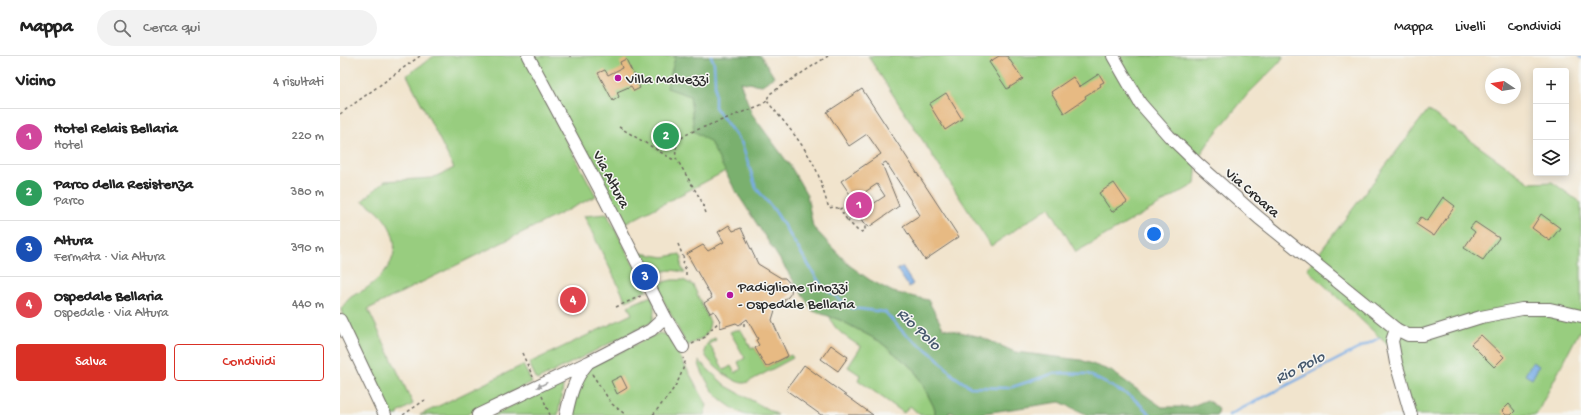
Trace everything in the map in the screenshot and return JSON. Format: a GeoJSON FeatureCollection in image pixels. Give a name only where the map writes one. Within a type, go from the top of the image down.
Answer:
{"type":"FeatureCollection","features":[{"type":"Feature","properties":{"kind":"street","name":"Via Altura"},"geometry":{"type":"LineString","coordinates":[[528,56],[606,201],[665,317],[685,347]]}},
{"type":"Feature","properties":{"kind":"street","name":"Via Croara"},"geometry":{"type":"LineString","coordinates":[[1114,56],[1140,103],[1185,152],[1241,203],[1396,329],[1408,335],[1423,334],[1482,317],[1522,309],[1550,309],[1581,316]]}},
{"type":"Feature","properties":{"kind":"street"},"geometry":{"type":"LineString","coordinates":[[566,415],[575,382],[580,372],[651,330],[665,317]]}},
{"type":"Feature","properties":{"kind":"street"},"geometry":{"type":"LineString","coordinates":[[340,320],[385,415]]}},
{"type":"Feature","properties":{"kind":"street"},"geometry":{"type":"LineString","coordinates":[[1396,329],[1392,341],[1396,364],[1411,415]]}},
{"type":"Feature","properties":{"kind":"street"},"geometry":{"type":"LineString","coordinates":[[478,415],[559,376],[589,366]]}},
{"type":"Feature","properties":{"kind":"street"},"geometry":{"type":"LineString","coordinates":[[559,376],[566,379],[570,385],[571,395]]}},
{"type":"Feature","properties":{"kind":"path"},"geometry":{"type":"LineString","coordinates":[[340,114],[420,56]]}},
{"type":"Feature","properties":{"kind":"path"},"geometry":{"type":"LineString","coordinates":[[706,213],[701,200],[676,158],[675,151],[680,139],[694,131],[752,110],[767,102],[771,93],[828,56]]}},
{"type":"Feature","properties":{"kind":"path"},"geometry":{"type":"LineString","coordinates":[[767,102],[797,139],[814,166],[821,182],[829,208],[834,207],[840,210],[856,230],[863,232],[865,230],[865,225],[856,214]]}},
{"type":"Feature","properties":{"kind":"path"},"geometry":{"type":"LineString","coordinates":[[620,127],[672,159],[676,158]]}},
{"type":"Feature","properties":{"kind":"path"},"geometry":{"type":"LineString","coordinates":[[840,210],[852,202],[857,207],[858,212],[847,220]]}},
{"type":"Feature","properties":{"kind":"path"},"geometry":{"type":"LineString","coordinates":[[678,244],[684,259],[683,264],[686,270],[686,276]]}},
{"type":"Feature","properties":{"kind":"path"},"geometry":{"type":"LineString","coordinates":[[616,308],[647,293]]}},
{"type":"Feature","properties":{"kind":"path"},"geometry":{"type":"LineString","coordinates":[[744,320],[744,326]]}},
{"type":"Feature","properties":{"kind":"path"},"geometry":{"type":"LineString","coordinates":[[685,347],[705,337],[720,321]]}},
{"type":"Feature","properties":{"kind":"path"},"geometry":{"type":"LineString","coordinates":[[522,353],[534,380]]}},
{"type":"Feature","properties":{"kind":"path"},"geometry":{"type":"LineString","coordinates":[[653,415],[674,391],[685,362]]}},
{"type":"Feature","properties":{"kind":"path"},"geometry":{"type":"LineString","coordinates":[[589,366],[612,404],[626,415]]}},
{"type":"Feature","properties":{"kind":"path"},"geometry":{"type":"LineString","coordinates":[[540,392],[550,415]]}},
{"type":"Feature","properties":{"kind":"path"},"geometry":{"type":"LineString","coordinates":[[402,415],[425,400]]}},
{"type":"Feature","properties":{"kind":"green space"},"geometry":{"type":"Polygon","coordinates":[[[434,56],[525,56],[554,118],[596,196],[368,309],[413,404],[398,413],[398,415],[389,415],[345,325],[341,309],[351,297],[364,290],[381,276],[391,261],[394,251],[394,241],[386,222],[371,206],[362,201],[385,181],[432,178],[454,168],[407,75],[434,56]]]}},
{"type":"Feature","properties":{"kind":"green space"},"geometry":{"type":"Polygon","coordinates":[[[530,56],[727,56],[741,163],[621,226],[530,56]]]}},
{"type":"Feature","properties":{"kind":"green space"},"geometry":{"type":"Polygon","coordinates":[[[674,56],[761,56],[774,77],[762,85],[740,82],[752,114],[791,167],[807,195],[813,227],[849,265],[870,280],[893,292],[928,300],[943,328],[981,337],[1015,352],[1081,360],[1111,371],[1162,407],[1190,407],[1207,400],[1218,408],[1217,415],[1088,415],[1060,402],[971,415],[959,415],[949,412],[949,415],[935,415],[935,409],[915,370],[879,341],[840,320],[813,311],[735,190],[710,142],[694,131],[690,96],[667,88],[675,58],[674,56]]]}},
{"type":"Feature","properties":{"kind":"green space"},"geometry":{"type":"Polygon","coordinates":[[[868,56],[1284,56],[1247,95],[1211,139],[1197,160],[1195,184],[1076,252],[1049,207],[991,246],[868,56]]]}},
{"type":"Feature","properties":{"kind":"green space"},"geometry":{"type":"Polygon","coordinates":[[[1428,110],[1530,183],[1552,182],[1581,203],[1581,333],[1579,332],[1536,415],[1405,415],[1390,347],[1307,269],[1428,110]]]}},
{"type":"Feature","properties":{"kind":"green space"},"geometry":{"type":"Polygon","coordinates":[[[607,214],[647,290],[626,301],[584,216],[607,214]]]}},
{"type":"Feature","properties":{"kind":"green space"},"geometry":{"type":"Polygon","coordinates":[[[641,253],[664,257],[680,254],[682,258],[681,266],[685,273],[670,270],[652,275],[641,253]]]}},
{"type":"Feature","properties":{"kind":"green space"},"geometry":{"type":"Polygon","coordinates":[[[672,280],[683,280],[693,285],[710,322],[708,331],[704,337],[687,346],[655,284],[672,280]]]}},
{"type":"Feature","properties":{"kind":"green space"},"geometry":{"type":"Polygon","coordinates":[[[651,296],[654,309],[652,322],[537,380],[529,363],[632,314],[628,306],[651,296]]]}},
{"type":"Feature","properties":{"kind":"green space"},"geometry":{"type":"Polygon","coordinates":[[[830,316],[879,341],[915,370],[935,409],[935,415],[920,415],[910,406],[904,413],[858,380],[860,375],[848,367],[861,347],[847,338],[834,326],[830,316]]]}},
{"type":"Feature","properties":{"kind":"green space"},"geometry":{"type":"Polygon","coordinates":[[[741,330],[751,348],[755,348],[766,367],[791,355],[793,358],[747,382],[744,383],[734,380],[712,364],[706,356],[705,348],[712,339],[715,338],[716,340],[709,344],[724,370],[731,366],[735,373],[741,369],[738,362],[745,358],[730,332],[741,330]]]}},
{"type":"Feature","properties":{"kind":"green space"},"geometry":{"type":"Polygon","coordinates":[[[659,333],[668,335],[707,405],[704,415],[569,415],[580,379],[592,366],[659,333]]]}},
{"type":"Feature","properties":{"kind":"green space"},"geometry":{"type":"Polygon","coordinates":[[[699,361],[726,386],[778,415],[746,415],[731,407],[717,396],[712,389],[703,374],[699,361]]]}},
{"type":"Feature","properties":{"kind":"green space"},"geometry":{"type":"Polygon","coordinates":[[[523,365],[532,382],[466,415],[420,415],[523,365]]]}},
{"type":"Feature","properties":{"kind":"green space"},"geometry":{"type":"Polygon","coordinates":[[[558,383],[561,383],[563,387],[558,415],[493,415],[558,383]]]}},
{"type":"Feature","properties":{"kind":"water"},"geometry":{"type":"Polygon","coordinates":[[[902,267],[913,284],[909,287],[897,270],[902,267]]]}},
{"type":"Feature","properties":{"kind":"water"},"geometry":{"type":"Polygon","coordinates":[[[1532,362],[1539,366],[1532,379],[1525,375],[1532,362]]]}},
{"type":"Feature","properties":{"kind":"building"},"geometry":{"type":"Polygon","coordinates":[[[999,56],[1007,56],[1023,79],[1007,89],[989,62],[999,56]]]}},
{"type":"Feature","properties":{"kind":"building","name":"Villa Malvezzi"},"geometry":{"type":"Polygon","coordinates":[[[626,59],[640,88],[634,91],[631,86],[617,92],[619,97],[613,101],[598,73],[605,70],[608,75],[622,68],[620,62],[626,59]]]}},
{"type":"Feature","properties":{"kind":"building"},"geometry":{"type":"Polygon","coordinates":[[[1099,74],[1104,82],[1100,84],[1101,86],[1085,96],[1086,98],[1064,113],[1051,92],[1073,77],[1079,87],[1099,74]]]}},
{"type":"Feature","properties":{"kind":"building"},"geometry":{"type":"Polygon","coordinates":[[[862,89],[959,237],[925,260],[903,226],[920,215],[886,162],[882,164],[899,206],[869,227],[863,222],[858,214],[862,212],[841,181],[881,154],[867,134],[849,146],[827,112],[862,89]],[[877,184],[865,192],[873,204],[885,196],[877,184]]]}},
{"type":"Feature","properties":{"kind":"building"},"geometry":{"type":"Polygon","coordinates":[[[946,93],[962,119],[945,130],[929,104],[946,93]]]}},
{"type":"Feature","properties":{"kind":"building"},"geometry":{"type":"Polygon","coordinates":[[[1114,183],[1127,202],[1112,212],[1099,193],[1114,183]]]}},
{"type":"Feature","properties":{"kind":"building"},"geometry":{"type":"Polygon","coordinates":[[[1443,197],[1455,206],[1434,236],[1416,224],[1421,217],[1427,221],[1443,197]]]}},
{"type":"Feature","properties":{"kind":"building"},"geometry":{"type":"Polygon","coordinates":[[[1541,214],[1560,228],[1550,241],[1532,228],[1541,214]]]}},
{"type":"Feature","properties":{"kind":"building"},"geometry":{"type":"Polygon","coordinates":[[[1475,222],[1499,238],[1483,260],[1464,248],[1475,232],[1470,228],[1475,222]]]}},
{"type":"Feature","properties":{"kind":"building","name":"Padiglione Tinozzi - Ospedale Bellaria"},"geometry":{"type":"Polygon","coordinates":[[[729,225],[733,231],[741,228],[758,264],[781,278],[785,278],[792,286],[791,293],[784,300],[784,303],[776,307],[772,320],[788,356],[766,367],[755,348],[759,345],[756,340],[758,339],[747,319],[739,325],[736,323],[720,328],[720,321],[714,311],[710,313],[704,303],[712,298],[687,254],[703,245],[708,251],[724,242],[718,232],[729,225]]]}},
{"type":"Feature","properties":{"kind":"building"},"geometry":{"type":"Polygon","coordinates":[[[1481,335],[1504,357],[1494,367],[1471,344],[1481,335]]]}},
{"type":"Feature","properties":{"kind":"building"},"geometry":{"type":"Polygon","coordinates":[[[831,345],[848,357],[838,371],[821,359],[831,345]]]}},
{"type":"Feature","properties":{"kind":"building"},"geometry":{"type":"Polygon","coordinates":[[[804,365],[873,415],[821,415],[786,390],[804,365]]]}},
{"type":"Feature","properties":{"kind":"building"},"geometry":{"type":"Polygon","coordinates":[[[621,376],[627,388],[617,394],[611,381],[621,376]]]}},
{"type":"Feature","properties":{"kind":"building"},"geometry":{"type":"Polygon","coordinates":[[[1509,404],[1515,411],[1511,415],[1506,415],[1502,411],[1509,404]]]}},
{"type":"Feature","properties":{"kind":"waterway","name":"Rio Polo"},"geometry":{"type":"LineString","coordinates":[[711,56],[714,63],[715,107],[742,144],[756,188],[775,211],[821,285],[851,308],[885,312],[904,333],[936,357],[954,376],[970,387],[1009,388],[1055,373],[1088,374],[1132,397],[1151,415]]}},
{"type":"Feature","properties":{"kind":"waterway","name":"Rio Polo"},"geometry":{"type":"LineString","coordinates":[[1229,415],[1379,338]]}},
{"type":"Feature","properties":{"kind":"place","name":"Villa Malvezzi"},"geometry":{"type":"Point","coordinates":[618,78]}},
{"type":"Feature","properties":{"kind":"place","name":"Parco della Resistenza"},"geometry":{"type":"Point","coordinates":[666,136]}},
{"type":"Feature","properties":{"kind":"place","name":"Hotel Relais Bellaria"},"geometry":{"type":"Point","coordinates":[859,205]}},
{"type":"Feature","properties":{"kind":"place","name":"Altura"},"geometry":{"type":"Point","coordinates":[645,277]}},
{"type":"Feature","properties":{"kind":"place","name":"Padiglione Tinozzi - Ospedale Bellaria"},"geometry":{"type":"Point","coordinates":[730,295]}},
{"type":"Feature","properties":{"kind":"place","name":"Ospedale Bellaria"},"geometry":{"type":"Point","coordinates":[573,300]}}]}
